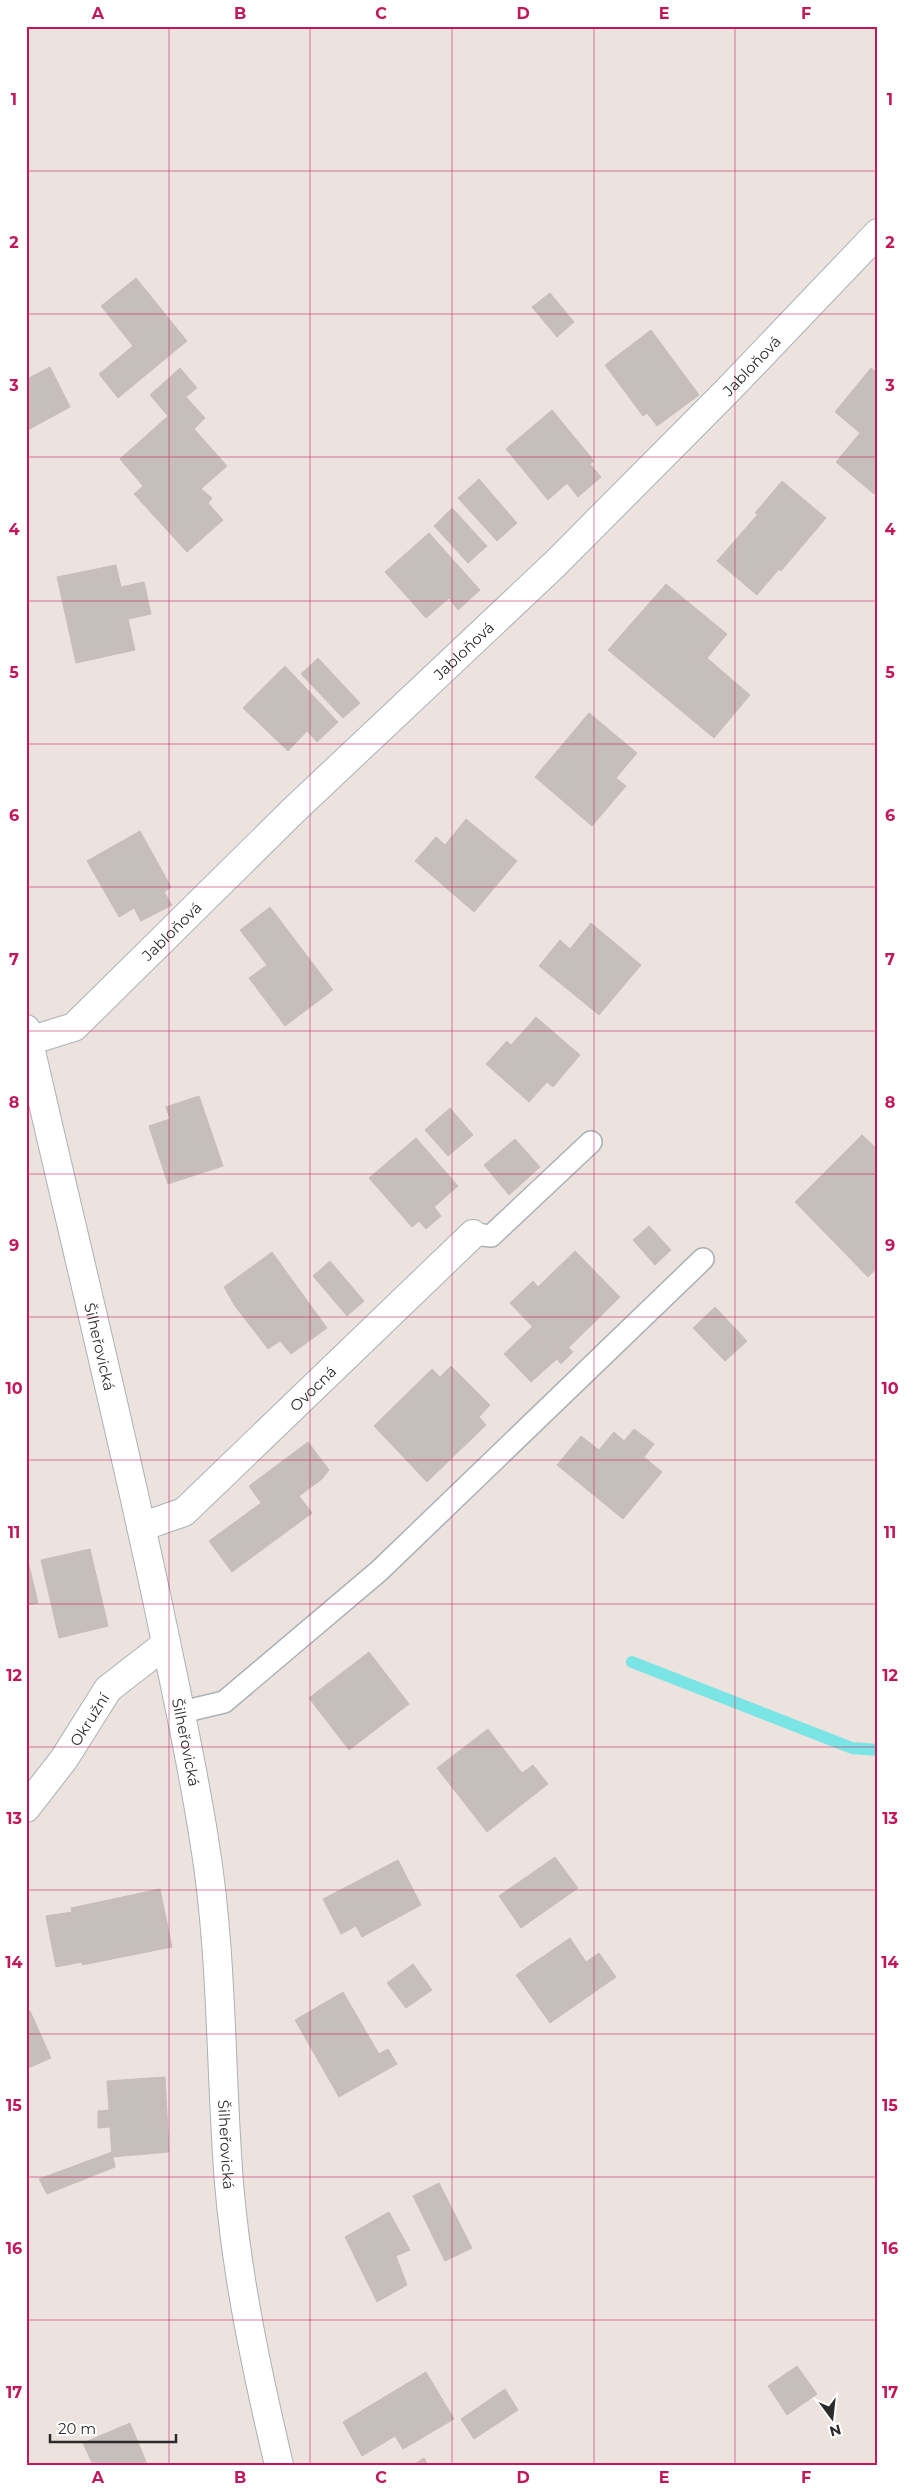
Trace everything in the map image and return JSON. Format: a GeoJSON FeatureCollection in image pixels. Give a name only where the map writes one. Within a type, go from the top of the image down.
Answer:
{"type":"FeatureCollection","features":[{"type":"Feature","properties":{"kind":"street","name":"Jabloňová"},"geometry":{"type":"LineString","coordinates":[[28,1035],[74,1026],[295,809],[555,564],[729,390],[878,233]]}},
{"type":"Feature","properties":{"kind":"street","name":"Šilheřovická"},"geometry":{"type":"LineString","coordinates":[[28,1035],[182,1712],[205,1843],[214,1926],[229,2184],[241,2276],[258,2374],[279,2465]]}},
{"type":"Feature","properties":{"kind":"street","name":"Ovocná"},"geometry":{"type":"LineString","coordinates":[[141,1527],[184,1512],[473,1234]]}},
{"type":"Feature","properties":{"kind":"street","name":"Okružní"},"geometry":{"type":"LineString","coordinates":[[26,1808],[64,1759],[108,1689],[166,1644]]}},
{"type":"Feature","properties":{"kind":"lane"},"geometry":{"type":"LineString","coordinates":[[473,1234],[491,1236],[591,1142]]}},
{"type":"Feature","properties":{"kind":"lane"},"geometry":{"type":"LineString","coordinates":[[182,1712],[224,1702],[379,1571],[703,1259]]}},
{"type":"Feature","properties":{"kind":"building"},"geometry":{"type":"Polygon","coordinates":[[[136,278],[187,341],[118,398],[99,374],[133,346],[101,306],[136,278]]]}},
{"type":"Feature","properties":{"kind":"building"},"geometry":{"type":"Polygon","coordinates":[[[550,293],[574,322],[557,337],[532,307],[550,293]]]}},
{"type":"Feature","properties":{"kind":"building"},"geometry":{"type":"Polygon","coordinates":[[[651,330],[699,395],[657,426],[647,413],[643,416],[605,365],[651,330]]]}},
{"type":"Feature","properties":{"kind":"building"},"geometry":{"type":"Polygon","coordinates":[[[50,367],[70,407],[26,431],[26,377],[27,379],[50,367]]]}},
{"type":"Feature","properties":{"kind":"building"},"geometry":{"type":"Polygon","coordinates":[[[180,368],[197,388],[186,397],[205,418],[194,429],[227,466],[201,489],[212,498],[208,503],[223,520],[187,552],[134,494],[143,486],[120,459],[168,416],[150,395],[180,368]]]}},
{"type":"Feature","properties":{"kind":"building"},"geometry":{"type":"Polygon","coordinates":[[[871,368],[878,373],[878,489],[874,494],[836,462],[860,433],[835,412],[871,368]]]}},
{"type":"Feature","properties":{"kind":"building"},"geometry":{"type":"Polygon","coordinates":[[[552,410],[594,461],[590,464],[601,477],[578,497],[567,483],[548,500],[506,449],[552,410]]]}},
{"type":"Feature","properties":{"kind":"building"},"geometry":{"type":"Polygon","coordinates":[[[479,479],[517,523],[497,541],[458,498],[479,479]]]}},
{"type":"Feature","properties":{"kind":"building"},"geometry":{"type":"Polygon","coordinates":[[[782,481],[826,518],[781,571],[779,569],[757,595],[717,561],[758,514],[755,513],[782,481]]]}},
{"type":"Feature","properties":{"kind":"building"},"geometry":{"type":"Polygon","coordinates":[[[452,508],[487,546],[468,563],[434,526],[452,508]]]}},
{"type":"Feature","properties":{"kind":"building"},"geometry":{"type":"Polygon","coordinates":[[[429,533],[480,590],[458,610],[449,598],[426,618],[385,572],[429,533]]]}},
{"type":"Feature","properties":{"kind":"building"},"geometry":{"type":"Polygon","coordinates":[[[116,565],[121,587],[144,582],[151,614],[128,619],[135,650],[76,663],[57,577],[116,565]]]}},
{"type":"Feature","properties":{"kind":"building"},"geometry":{"type":"Polygon","coordinates":[[[666,584],[727,634],[707,658],[750,695],[714,738],[608,650],[666,584]]]}},
{"type":"Feature","properties":{"kind":"building"},"geometry":{"type":"Polygon","coordinates":[[[318,658],[360,703],[343,718],[301,674],[318,658]]]}},
{"type":"Feature","properties":{"kind":"building"},"geometry":{"type":"Polygon","coordinates":[[[285,666],[338,722],[317,742],[307,731],[288,751],[243,708],[285,666]]]}},
{"type":"Feature","properties":{"kind":"building"},"geometry":{"type":"Polygon","coordinates":[[[589,713],[637,753],[616,778],[626,786],[592,826],[535,777],[589,713]]]}},
{"type":"Feature","properties":{"kind":"building"},"geometry":{"type":"Polygon","coordinates":[[[466,819],[517,861],[474,912],[415,861],[436,837],[445,845],[466,819]]]}},
{"type":"Feature","properties":{"kind":"building"},"geometry":{"type":"Polygon","coordinates":[[[140,831],[171,887],[164,892],[172,905],[141,921],[134,908],[119,917],[87,861],[140,831]]]}},
{"type":"Feature","properties":{"kind":"building"},"geometry":{"type":"Polygon","coordinates":[[[270,907],[333,990],[285,1026],[249,978],[267,965],[240,930],[270,907]]]}},
{"type":"Feature","properties":{"kind":"building"},"geometry":{"type":"Polygon","coordinates":[[[591,923],[641,965],[599,1015],[539,966],[560,940],[570,949],[591,923]]]}},
{"type":"Feature","properties":{"kind":"building"},"geometry":{"type":"Polygon","coordinates":[[[536,1017],[580,1055],[553,1087],[547,1082],[529,1102],[486,1064],[507,1041],[511,1045],[536,1017]]]}},
{"type":"Feature","properties":{"kind":"building"},"geometry":{"type":"Polygon","coordinates":[[[199,1096],[223,1166],[168,1184],[149,1126],[170,1119],[166,1107],[199,1096]]]}},
{"type":"Feature","properties":{"kind":"building"},"geometry":{"type":"Polygon","coordinates":[[[450,1108],[473,1135],[448,1156],[425,1130],[450,1108]]]}},
{"type":"Feature","properties":{"kind":"building"},"geometry":{"type":"Polygon","coordinates":[[[862,1135],[878,1150],[878,1267],[868,1277],[795,1202],[862,1135]]]}},
{"type":"Feature","properties":{"kind":"building"},"geometry":{"type":"Polygon","coordinates":[[[416,1138],[458,1186],[434,1207],[441,1216],[426,1229],[419,1221],[412,1227],[369,1178],[416,1138]]]}},
{"type":"Feature","properties":{"kind":"building"},"geometry":{"type":"Polygon","coordinates":[[[515,1139],[540,1167],[509,1195],[484,1165],[515,1139]]]}},
{"type":"Feature","properties":{"kind":"building"},"geometry":{"type":"Polygon","coordinates":[[[649,1226],[671,1250],[655,1265],[633,1240],[649,1226]]]}},
{"type":"Feature","properties":{"kind":"building"},"geometry":{"type":"Polygon","coordinates":[[[575,1251],[620,1297],[560,1356],[510,1303],[533,1281],[538,1287],[575,1251]]]}},
{"type":"Feature","properties":{"kind":"building"},"geometry":{"type":"Polygon","coordinates":[[[272,1252],[327,1328],[291,1354],[280,1341],[268,1349],[235,1306],[224,1287],[272,1252]]]}},
{"type":"Feature","properties":{"kind":"building"},"geometry":{"type":"Polygon","coordinates":[[[330,1261],[364,1301],[347,1316],[313,1276],[330,1261]]]}},
{"type":"Feature","properties":{"kind":"building"},"geometry":{"type":"Polygon","coordinates":[[[715,1307],[747,1341],[725,1361],[693,1328],[715,1307]]]}},
{"type":"Feature","properties":{"kind":"building"},"geometry":{"type":"Polygon","coordinates":[[[532,1327],[560,1356],[568,1347],[573,1352],[561,1364],[557,1359],[531,1382],[504,1354],[532,1327]]]}},
{"type":"Feature","properties":{"kind":"building"},"geometry":{"type":"Polygon","coordinates":[[[451,1366],[490,1405],[479,1417],[486,1425],[427,1482],[374,1426],[432,1369],[440,1377],[451,1366]]]}},
{"type":"Feature","properties":{"kind":"building"},"geometry":{"type":"Polygon","coordinates":[[[634,1429],[654,1444],[644,1457],[662,1472],[623,1519],[557,1465],[581,1436],[599,1450],[614,1432],[624,1441],[634,1429]]]}},
{"type":"Feature","properties":{"kind":"building"},"geometry":{"type":"Polygon","coordinates":[[[308,1442],[329,1470],[322,1479],[299,1496],[312,1513],[232,1572],[209,1541],[261,1503],[249,1486],[308,1442]]]}},
{"type":"Feature","properties":{"kind":"building"},"geometry":{"type":"Polygon","coordinates":[[[90,1549],[108,1626],[59,1638],[41,1560],[90,1549]]]}},
{"type":"Feature","properties":{"kind":"building"},"geometry":{"type":"Polygon","coordinates":[[[26,1553],[38,1603],[26,1605],[26,1553]]]}},
{"type":"Feature","properties":{"kind":"building"},"geometry":{"type":"Polygon","coordinates":[[[369,1652],[409,1704],[349,1750],[309,1698],[369,1652]]]}},
{"type":"Feature","properties":{"kind":"building"},"geometry":{"type":"Polygon","coordinates":[[[488,1729],[522,1773],[533,1765],[548,1784],[487,1832],[437,1768],[488,1729]]]}},
{"type":"Feature","properties":{"kind":"building"},"geometry":{"type":"Polygon","coordinates":[[[555,1857],[578,1888],[521,1928],[499,1896],[555,1857]]]}},
{"type":"Feature","properties":{"kind":"building"},"geometry":{"type":"Polygon","coordinates":[[[398,1860],[421,1905],[362,1937],[356,1926],[341,1934],[323,1899],[398,1860]]]}},
{"type":"Feature","properties":{"kind":"building"},"geometry":{"type":"Polygon","coordinates":[[[160,1889],[172,1947],[82,1965],[82,1962],[56,1967],[46,1916],[72,1912],[71,1908],[160,1889]]]}},
{"type":"Feature","properties":{"kind":"building"},"geometry":{"type":"Polygon","coordinates":[[[570,1938],[586,1962],[599,1953],[616,1977],[550,2023],[516,1975],[570,1938]]]}},
{"type":"Feature","properties":{"kind":"building"},"geometry":{"type":"Polygon","coordinates":[[[413,1964],[432,1990],[406,2008],[387,1983],[413,1964]]]}},
{"type":"Feature","properties":{"kind":"building"},"geometry":{"type":"Polygon","coordinates":[[[343,1992],[379,2054],[388,2049],[397,2064],[339,2097],[295,2020],[343,1992]]]}},
{"type":"Feature","properties":{"kind":"building"},"geometry":{"type":"Polygon","coordinates":[[[30,2011],[51,2058],[26,2069],[26,2013],[30,2011]]]}},
{"type":"Feature","properties":{"kind":"building"},"geometry":{"type":"Polygon","coordinates":[[[165,2077],[169,2152],[112,2157],[110,2127],[98,2128],[98,2111],[109,2110],[107,2081],[165,2077]]]}},
{"type":"Feature","properties":{"kind":"building"},"geometry":{"type":"Polygon","coordinates":[[[112,2152],[115,2167],[47,2194],[39,2179],[112,2152]]]}},
{"type":"Feature","properties":{"kind":"building"},"geometry":{"type":"Polygon","coordinates":[[[439,2183],[472,2248],[445,2261],[413,2196],[439,2183]]]}},
{"type":"Feature","properties":{"kind":"building"},"geometry":{"type":"Polygon","coordinates":[[[389,2212],[410,2250],[396,2256],[407,2285],[377,2302],[345,2237],[389,2212]]]}},
{"type":"Feature","properties":{"kind":"building"},"geometry":{"type":"Polygon","coordinates":[[[797,2366],[817,2394],[787,2415],[768,2386],[797,2366]]]}},
{"type":"Feature","properties":{"kind":"building"},"geometry":{"type":"Polygon","coordinates":[[[426,2372],[454,2419],[403,2449],[395,2436],[362,2456],[343,2422],[426,2372]]]}},
{"type":"Feature","properties":{"kind":"building"},"geometry":{"type":"Polygon","coordinates":[[[505,2389],[518,2410],[474,2439],[461,2419],[505,2389]]]}},
{"type":"Feature","properties":{"kind":"building"},"geometry":{"type":"Polygon","coordinates":[[[130,2423],[147,2464],[93,2465],[83,2443],[130,2423]]]}},
{"type":"Feature","properties":{"kind":"building"},"geometry":{"type":"Polygon","coordinates":[[[424,2458],[428,2465],[413,2465],[424,2458]]]}},
{"type":"Feature","properties":{"kind":"waterway"},"geometry":{"type":"LineString","coordinates":[[632,1662],[852,1748],[878,1750]]}}]}
